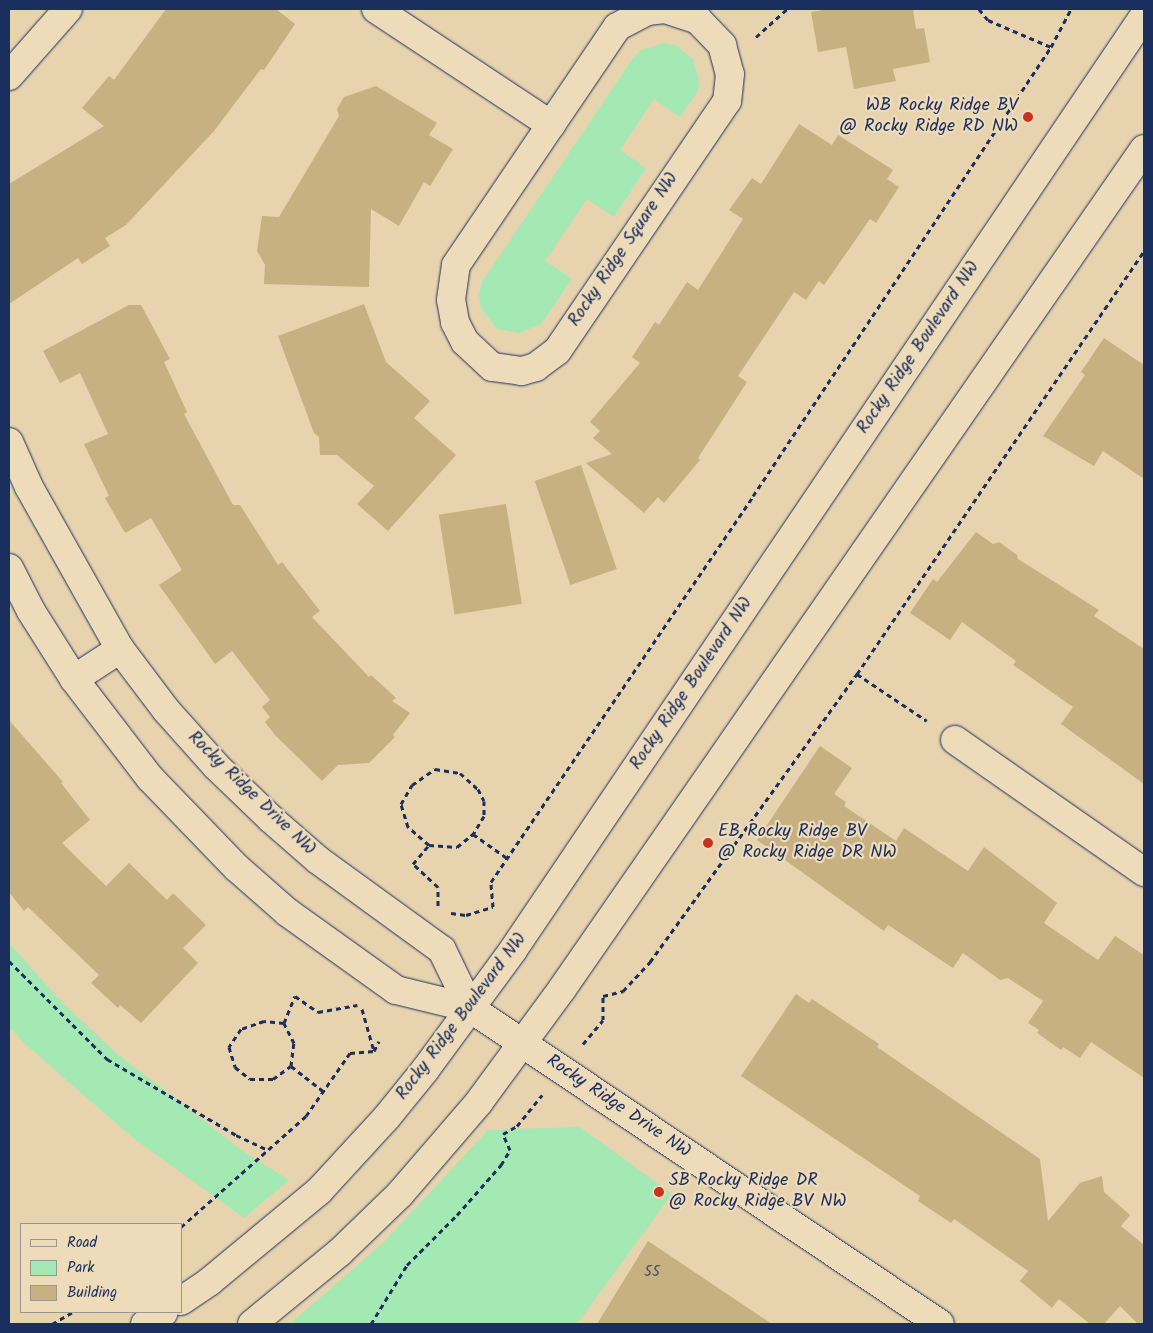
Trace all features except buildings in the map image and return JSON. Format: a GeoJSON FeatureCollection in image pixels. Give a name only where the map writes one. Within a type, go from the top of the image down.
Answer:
{"type":"FeatureCollection","features":[{"type":"Feature","properties":{"kind":"street"},"geometry":{"type":"LineString","coordinates":[[9,76],[68,9]]}},
{"type":"Feature","properties":{"kind":"street"},"geometry":{"type":"LineString","coordinates":[[376,9],[550,125]]}},
{"type":"Feature","properties":{"kind":"street"},"geometry":{"type":"LineString","coordinates":[[1112,62],[1134,9]]}},
{"type":"Feature","properties":{"kind":"street","name":"Rocky Ridge Square NW"},"geometry":{"type":"LineString","coordinates":[[665,10],[698,20],[717,38],[728,61],[730,88],[726,101],[557,351],[536,367],[507,371],[480,358],[465,342],[454,315],[451,282],[456,265],[550,125],[617,27],[639,14],[665,10]]}},
{"type":"Feature","properties":{"kind":"street","name":"Rocky Ridge Boulevard NW"},"geometry":{"type":"LineString","coordinates":[[182,1299],[209,1282],[319,1191],[387,1118],[470,1008],[513,950],[1144,16]]}},
{"type":"Feature","properties":{"kind":"street"},"geometry":{"type":"LineString","coordinates":[[252,1324],[340,1252],[400,1194],[461,1124],[523,1042],[1144,149]]}},
{"type":"Feature","properties":{"kind":"street","name":"Rocky Ridge Drive NW"},"geometry":{"type":"LineString","coordinates":[[9,442],[29,487],[120,649],[166,710],[210,759],[271,819],[318,860],[442,950],[470,1008]]}},
{"type":"Feature","properties":{"kind":"street","name":"Rocky Ridge Drive NW"},"geometry":{"type":"LineString","coordinates":[[9,568],[31,611],[74,679],[150,778],[192,824],[287,912],[396,990],[470,1008],[940,1324]]}},
{"type":"Feature","properties":{"kind":"street"},"geometry":{"type":"LineString","coordinates":[[74,679],[120,649]]}},
{"type":"Feature","properties":{"kind":"street"},"geometry":{"type":"LineString","coordinates":[[955,740],[1144,872]]}},
{"type":"Feature","properties":{"kind":"street"},"geometry":{"type":"LineString","coordinates":[[145,1324],[162,1313]]}},
{"type":"Feature","properties":{"kind":"path"},"geometry":{"type":"LineString","coordinates":[[728,61],[787,9]]}},
{"type":"Feature","properties":{"kind":"path"},"geometry":{"type":"LineString","coordinates":[[979,9],[988,20],[1052,47]]}},
{"type":"Feature","properties":{"kind":"path"},"geometry":{"type":"LineString","coordinates":[[448,912],[466,915],[493,907],[491,882],[754,496],[1052,47],[1071,9]]}},
{"type":"Feature","properties":{"kind":"path"},"geometry":{"type":"LineString","coordinates":[[603,1020],[603,996],[623,991],[650,962],[857,674],[1003,464],[1144,251]]}},
{"type":"Feature","properties":{"kind":"path"},"geometry":{"type":"LineString","coordinates":[[1138,258],[1144,259]]}},
{"type":"Feature","properties":{"kind":"path"},"geometry":{"type":"LineString","coordinates":[[857,674],[955,740]]}},
{"type":"Feature","properties":{"kind":"path"},"geometry":{"type":"LineString","coordinates":[[435,770],[460,773],[478,789],[484,800],[484,816],[473,834],[457,847],[429,845],[408,827],[401,804],[412,785],[435,770]]}},
{"type":"Feature","properties":{"kind":"path"},"geometry":{"type":"LineString","coordinates":[[473,834],[507,858]]}},
{"type":"Feature","properties":{"kind":"path"},"geometry":{"type":"LineString","coordinates":[[429,845],[413,864],[438,887],[438,911]]}},
{"type":"Feature","properties":{"kind":"path"},"geometry":{"type":"LineString","coordinates":[[9,961],[107,1059],[268,1150]]}},
{"type":"Feature","properties":{"kind":"path"},"geometry":{"type":"LineString","coordinates":[[284,1023],[264,1020],[241,1029],[229,1047],[235,1068],[250,1079],[273,1079],[291,1066],[294,1043],[284,1023],[295,996],[318,1012],[361,1005],[374,1050]]}},
{"type":"Feature","properties":{"kind":"path"},"geometry":{"type":"LineString","coordinates":[[374,1050],[379,1041]]}},
{"type":"Feature","properties":{"kind":"path"},"geometry":{"type":"LineString","coordinates":[[182,1226],[306,1116],[350,1053],[374,1050]]}},
{"type":"Feature","properties":{"kind":"path"},"geometry":{"type":"LineString","coordinates":[[291,1066],[323,1091]]}},
{"type":"Feature","properties":{"kind":"path"},"geometry":{"type":"LineString","coordinates":[[371,1324],[407,1265],[457,1215],[501,1165],[510,1150],[503,1134],[517,1126]]}},
{"type":"Feature","properties":{"kind":"path"},"geometry":{"type":"LineString","coordinates":[[52,1324],[71,1313]]}},
{"type":"Feature","properties":{"kind":"green space"},"geometry":{"type":"Polygon","coordinates":[[[664,43],[675,45],[693,59],[699,80],[698,91],[680,117],[654,99],[620,150],[646,168],[614,217],[587,199],[545,261],[572,279],[542,323],[520,333],[497,329],[481,308],[479,295],[482,282],[633,58],[641,50],[664,43]]]}},
{"type":"Feature","properties":{"kind":"green space"},"geometry":{"type":"Polygon","coordinates":[[[9,943],[60,1000],[116,1053],[243,1151],[289,1180],[244,1218],[132,1137],[25,1044],[9,1026],[9,943]]]}},
{"type":"Feature","properties":{"kind":"green space"},"geometry":{"type":"Polygon","coordinates":[[[580,1127],[672,1194],[577,1324],[290,1324],[384,1242],[488,1130],[580,1127]]]}},
{"type":"Feature","properties":{"kind":"place","name":"WB Rocky Ridge BV @ Rocky Ridge RD NW"},"geometry":{"type":"Point","coordinates":[1028,117]}},
{"type":"Feature","properties":{"kind":"place","name":"EB Rocky Ridge BV @ Rocky Ridge DR NW"},"geometry":{"type":"Point","coordinates":[708,843]}},
{"type":"Feature","properties":{"kind":"place","name":"SB Rocky Ridge DR @ Rocky Ridge BV NW"},"geometry":{"type":"Point","coordinates":[659,1192]}}]}
